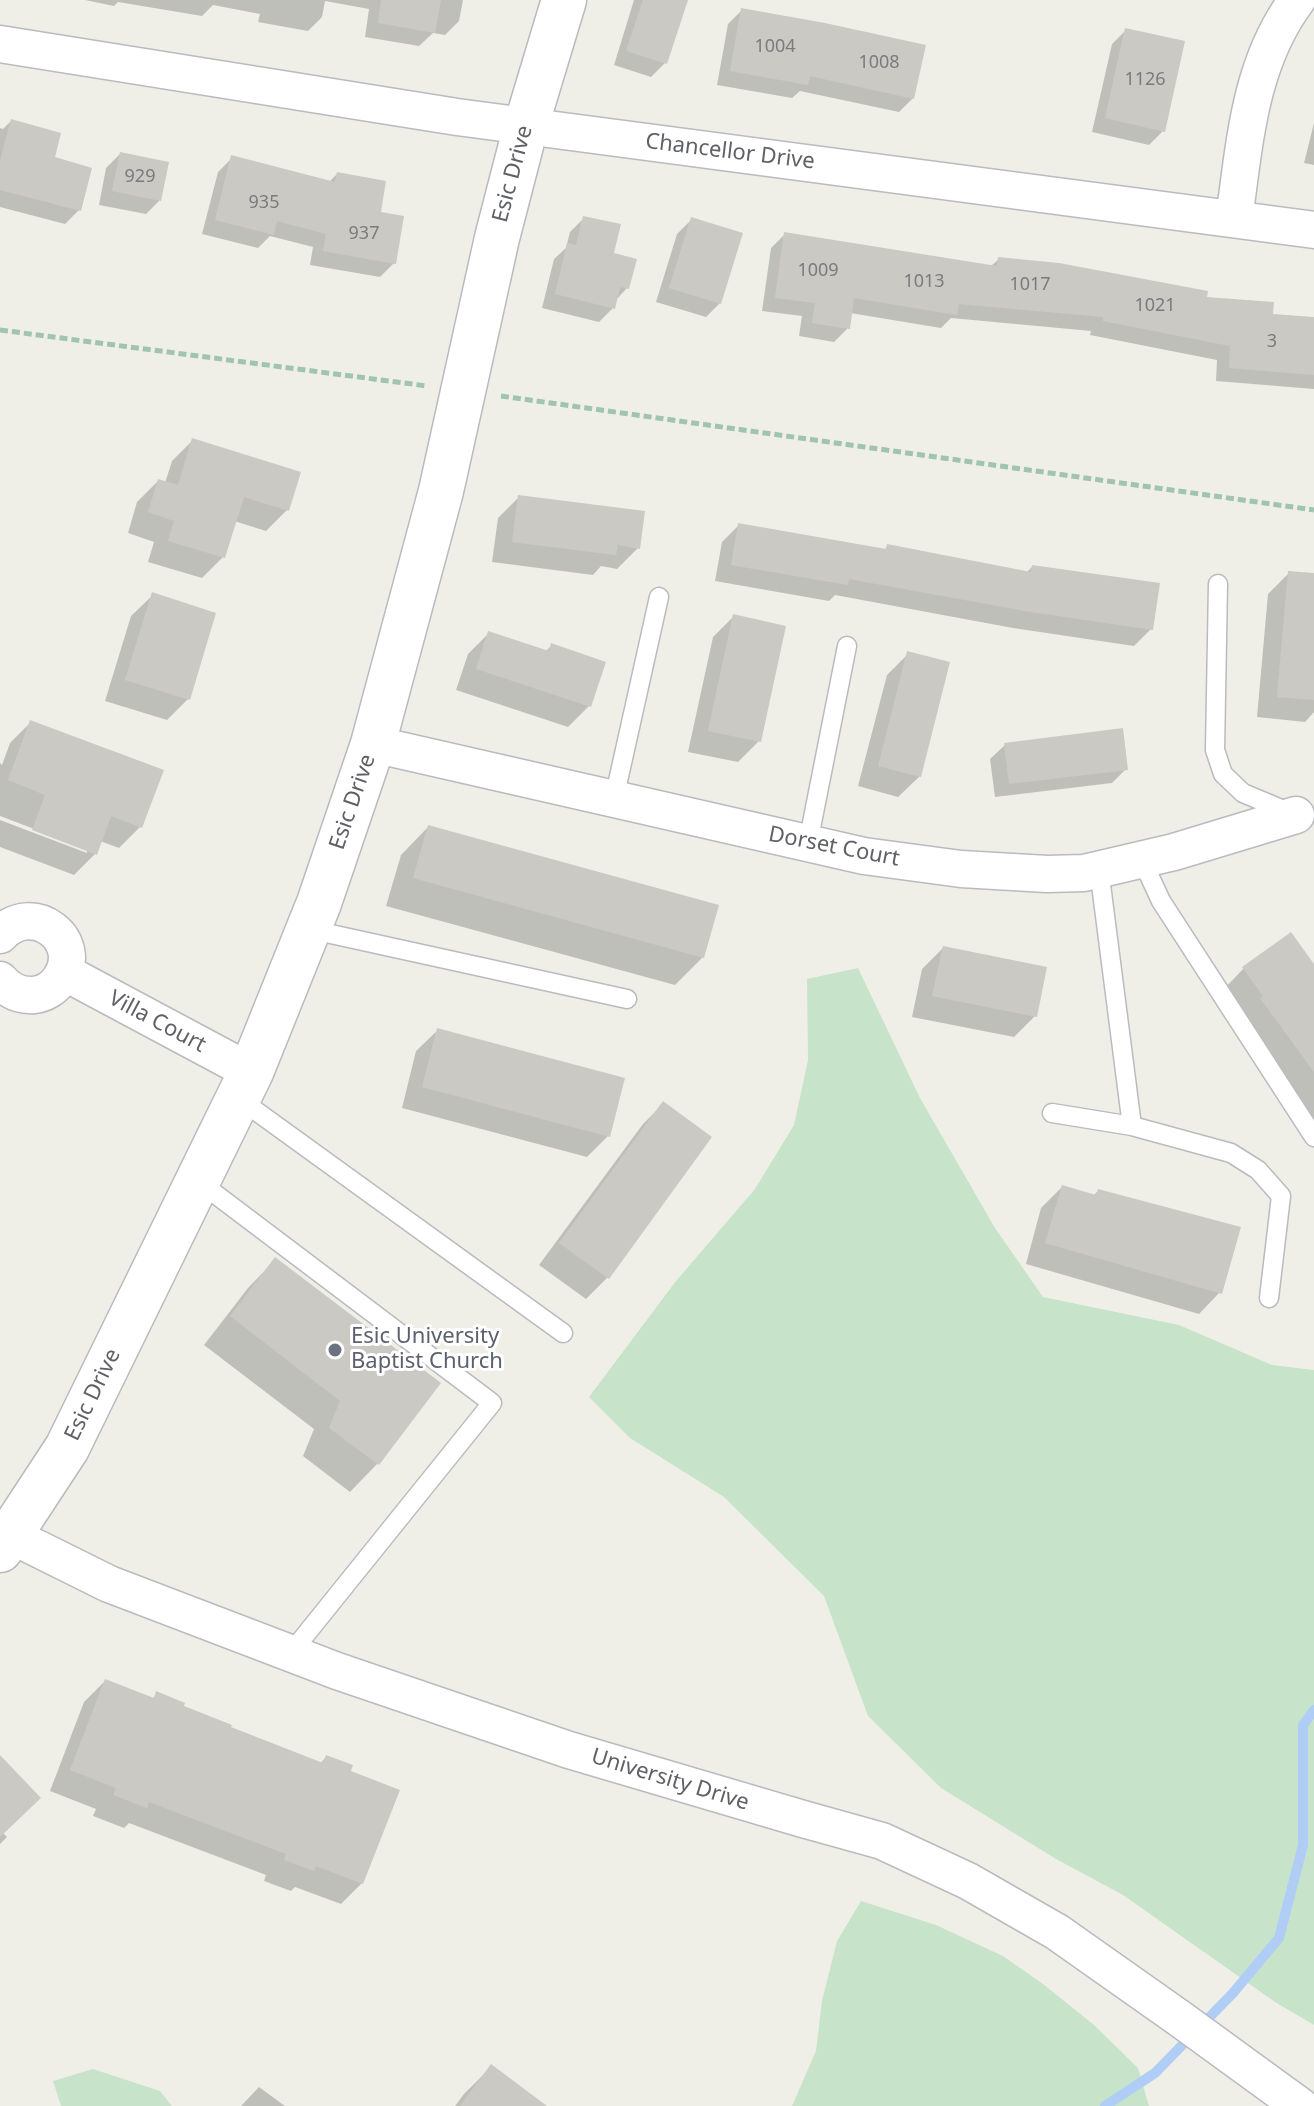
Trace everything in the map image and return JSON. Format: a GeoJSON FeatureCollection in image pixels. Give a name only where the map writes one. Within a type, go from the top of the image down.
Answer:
{"type":"FeatureCollection","features":[{"type":"Feature","properties":{"kind":"street","name":"Esic Drive"},"geometry":{"type":"LineString","coordinates":[[4,1538],[67,1448],[244,1085],[308,929],[373,744],[441,491],[497,238],[526,126],[564,0]]}},
{"type":"Feature","properties":{"kind":"street"},"geometry":{"type":"LineString","coordinates":[[1234,219],[1251,100],[1267,53],[1297,0]]}},
{"type":"Feature","properties":{"kind":"street","name":"Chancellor Drive"},"geometry":{"type":"LineString","coordinates":[[0,44],[457,117],[1314,230]]}},
{"type":"Feature","properties":{"kind":"street","name":"Dorset Court"},"geometry":{"type":"LineString","coordinates":[[373,744],[864,856],[961,869],[1084,873],[1174,852],[1296,815]]}},
{"type":"Feature","properties":{"kind":"street"},"geometry":{"type":"LineString","coordinates":[[0,935],[17,922],[30,920],[43,923],[61,938],[67,960],[58,982],[50,990],[39,994],[14,992],[0,980]]}},
{"type":"Feature","properties":{"kind":"street","name":"Villa Court"},"geometry":{"type":"LineString","coordinates":[[64,972],[244,1085]]}},
{"type":"Feature","properties":{"kind":"street","name":"University Drive"},"geometry":{"type":"LineString","coordinates":[[4,1538],[109,1584],[290,1654],[569,1750],[882,1841],[968,1881],[1057,1932],[1300,2106]]}},
{"type":"Feature","properties":{"kind":"lane"},"geometry":{"type":"LineString","coordinates":[[1218,584],[1215,750],[1223,774],[1243,793],[1296,815]]}},
{"type":"Feature","properties":{"kind":"lane"},"geometry":{"type":"LineString","coordinates":[[614,799],[659,597]]}},
{"type":"Feature","properties":{"kind":"lane"},"geometry":{"type":"LineString","coordinates":[[808,843],[847,646]]}},
{"type":"Feature","properties":{"kind":"lane"},"geometry":{"type":"LineString","coordinates":[[1142,860],[1161,901],[1314,1137]]}},
{"type":"Feature","properties":{"kind":"lane"},"geometry":{"type":"LineString","coordinates":[[1099,869],[1132,1126]]}},
{"type":"Feature","properties":{"kind":"lane"},"geometry":{"type":"LineString","coordinates":[[308,929],[627,999]]}},
{"type":"Feature","properties":{"kind":"lane"},"geometry":{"type":"LineString","coordinates":[[244,1085],[563,1333]]}},
{"type":"Feature","properties":{"kind":"lane"},"geometry":{"type":"LineString","coordinates":[[1052,1113],[1132,1126],[1231,1153],[1258,1170],[1281,1196],[1269,1298]]}},
{"type":"Feature","properties":{"kind":"lane"},"geometry":{"type":"LineString","coordinates":[[198,1181],[492,1403],[290,1654]]}},
{"type":"Feature","properties":{"kind":"path"},"geometry":{"type":"LineString","coordinates":[[0,330],[438,387]]}},
{"type":"Feature","properties":{"kind":"path"},"geometry":{"type":"LineString","coordinates":[[492,395],[1314,510]]}},
{"type":"Feature","properties":{"kind":"green space"},"geometry":{"type":"Polygon","coordinates":[[[858,968],[920,1098],[995,1228],[1043,1297],[1179,1325],[1272,1365],[1314,1370],[1314,2025],[1275,2002],[1123,1895],[1056,1859],[941,1788],[868,1716],[824,1596],[724,1497],[630,1438],[589,1397],[676,1281],[755,1189],[794,1125],[808,1060],[807,979],[858,968]]]}},
{"type":"Feature","properties":{"kind":"green space"},"geometry":{"type":"Polygon","coordinates":[[[861,1901],[936,1925],[1003,1956],[1043,1984],[1094,2025],[1138,2068],[1149,2106],[792,2106],[816,2051],[822,2001],[837,1941],[861,1901]]]}},
{"type":"Feature","properties":{"kind":"green space"},"geometry":{"type":"Polygon","coordinates":[[[93,2069],[160,2091],[172,2106],[61,2106],[53,2081],[93,2069]]]}},
{"type":"Feature","properties":{"kind":"building"},"geometry":{"type":"Polygon","coordinates":[[[381,0],[441,0],[435,33],[378,23],[381,0]]]}},
{"type":"Feature","properties":{"kind":"building"},"geometry":{"type":"Polygon","coordinates":[[[643,0],[688,0],[667,64],[626,51],[643,0]]]}},
{"type":"Feature","properties":{"kind":"building"},"geometry":{"type":"Polygon","coordinates":[[[741,8],[926,45],[914,99],[810,76],[808,85],[730,71],[741,8]]]}},
{"type":"Feature","properties":{"kind":"building"},"geometry":{"type":"Polygon","coordinates":[[[1125,28],[1185,41],[1165,132],[1105,118],[1125,28]]]}},
{"type":"Feature","properties":{"kind":"building"},"geometry":{"type":"Polygon","coordinates":[[[11,119],[61,133],[55,157],[92,168],[81,211],[0,190],[0,161],[11,119]]]}},
{"type":"Feature","properties":{"kind":"building"},"geometry":{"type":"Polygon","coordinates":[[[120,152],[169,162],[161,201],[112,191],[120,152]]]}},
{"type":"Feature","properties":{"kind":"building"},"geometry":{"type":"Polygon","coordinates":[[[231,155],[335,182],[337,172],[386,181],[381,212],[404,216],[396,264],[323,251],[326,234],[277,221],[274,235],[215,220],[231,155]]]}},
{"type":"Feature","properties":{"kind":"building"},"geometry":{"type":"Polygon","coordinates":[[[583,216],[621,224],[614,253],[637,259],[629,289],[620,287],[615,309],[555,294],[567,243],[576,245],[583,216]]]}},
{"type":"Feature","properties":{"kind":"building"},"geometry":{"type":"Polygon","coordinates":[[[691,217],[743,233],[721,304],[669,288],[691,217]]]}},
{"type":"Feature","properties":{"kind":"building"},"geometry":{"type":"Polygon","coordinates":[[[784,232],[997,266],[998,257],[1059,263],[1208,291],[1207,297],[1274,302],[1273,314],[1314,317],[1314,375],[1229,368],[1230,346],[1103,321],[1103,317],[959,304],[957,315],[854,298],[850,329],[812,323],[815,303],[775,298],[784,232]]]}},
{"type":"Feature","properties":{"kind":"building"},"geometry":{"type":"Polygon","coordinates":[[[192,438],[301,472],[289,511],[244,497],[225,558],[168,541],[174,521],[148,512],[158,479],[178,485],[192,438]]]}},
{"type":"Feature","properties":{"kind":"building"},"geometry":{"type":"Polygon","coordinates":[[[518,495],[645,511],[640,549],[618,545],[616,555],[512,542],[518,495]]]}},
{"type":"Feature","properties":{"kind":"building"},"geometry":{"type":"Polygon","coordinates":[[[738,523],[886,549],[887,544],[1031,572],[1032,565],[1160,583],[1153,630],[1031,612],[849,579],[848,585],[731,565],[738,523]]]}},
{"type":"Feature","properties":{"kind":"building"},"geometry":{"type":"Polygon","coordinates":[[[1288,571],[1314,573],[1314,700],[1277,697],[1288,571]]]}},
{"type":"Feature","properties":{"kind":"building"},"geometry":{"type":"Polygon","coordinates":[[[152,592],[216,613],[190,700],[125,680],[152,592]]]}},
{"type":"Feature","properties":{"kind":"building"},"geometry":{"type":"Polygon","coordinates":[[[733,614],[786,626],[761,742],[708,731],[733,614]]]}},
{"type":"Feature","properties":{"kind":"building"},"geometry":{"type":"Polygon","coordinates":[[[488,631],[549,651],[551,643],[606,662],[591,707],[476,669],[488,631]]]}},
{"type":"Feature","properties":{"kind":"building"},"geometry":{"type":"Polygon","coordinates":[[[907,651],[950,662],[921,777],[878,766],[907,651]]]}},
{"type":"Feature","properties":{"kind":"building"},"geometry":{"type":"Polygon","coordinates":[[[30,720],[164,770],[142,828],[111,816],[97,855],[32,830],[45,795],[8,780],[30,720]]]}},
{"type":"Feature","properties":{"kind":"building"},"geometry":{"type":"Polygon","coordinates":[[[1123,728],[1128,770],[1009,784],[1004,743],[1123,728]]]}},
{"type":"Feature","properties":{"kind":"building"},"geometry":{"type":"Polygon","coordinates":[[[428,825],[719,905],[704,958],[413,878],[428,825]]]}},
{"type":"Feature","properties":{"kind":"building"},"geometry":{"type":"Polygon","coordinates":[[[1291,932],[1314,964],[1314,1072],[1260,998],[1263,996],[1242,967],[1291,932]]]}},
{"type":"Feature","properties":{"kind":"building"},"geometry":{"type":"Polygon","coordinates":[[[943,946],[1047,967],[1037,1017],[932,996],[943,946]]]}},
{"type":"Feature","properties":{"kind":"building"},"geometry":{"type":"Polygon","coordinates":[[[437,1028],[625,1078],[610,1137],[422,1087],[437,1028]]]}},
{"type":"Feature","properties":{"kind":"building"},"geometry":{"type":"Polygon","coordinates":[[[663,1101],[712,1137],[609,1279],[559,1243],[663,1101]]]}},
{"type":"Feature","properties":{"kind":"building"},"geometry":{"type":"Polygon","coordinates":[[[1062,1185],[1096,1195],[1098,1189],[1241,1227],[1222,1294],[1045,1243],[1062,1185]]]}},
{"type":"Feature","properties":{"kind":"building","name":"Esic University Baptist Church"},"geometry":{"type":"Polygon","coordinates":[[[275,1257],[441,1383],[379,1465],[329,1428],[340,1401],[230,1316],[275,1257]]]}},
{"type":"Feature","properties":{"kind":"building"},"geometry":{"type":"Polygon","coordinates":[[[105,1679],[154,1698],[156,1691],[231,1727],[323,1763],[326,1755],[353,1765],[351,1771],[400,1790],[363,1884],[316,1866],[314,1871],[284,1860],[286,1854],[149,1802],[147,1808],[113,1795],[116,1788],[70,1770],[105,1679]]]}},
{"type":"Feature","properties":{"kind":"building"},"geometry":{"type":"Polygon","coordinates":[[[0,1755],[41,1798],[0,1837],[0,1755]]]}},
{"type":"Feature","properties":{"kind":"building"},"geometry":{"type":"Polygon","coordinates":[[[491,2064],[547,2106],[460,2106],[491,2064]]]}},
{"type":"Feature","properties":{"kind":"waterway"},"geometry":{"type":"LineString","coordinates":[[1105,2106],[1155,2073],[1233,1993],[1279,1938],[1303,1845],[1303,1725],[1314,1710]]}},
{"type":"Feature","properties":{"kind":"place","name":"Esic University Baptist Church"},"geometry":{"type":"Point","coordinates":[335,1350]}}]}
